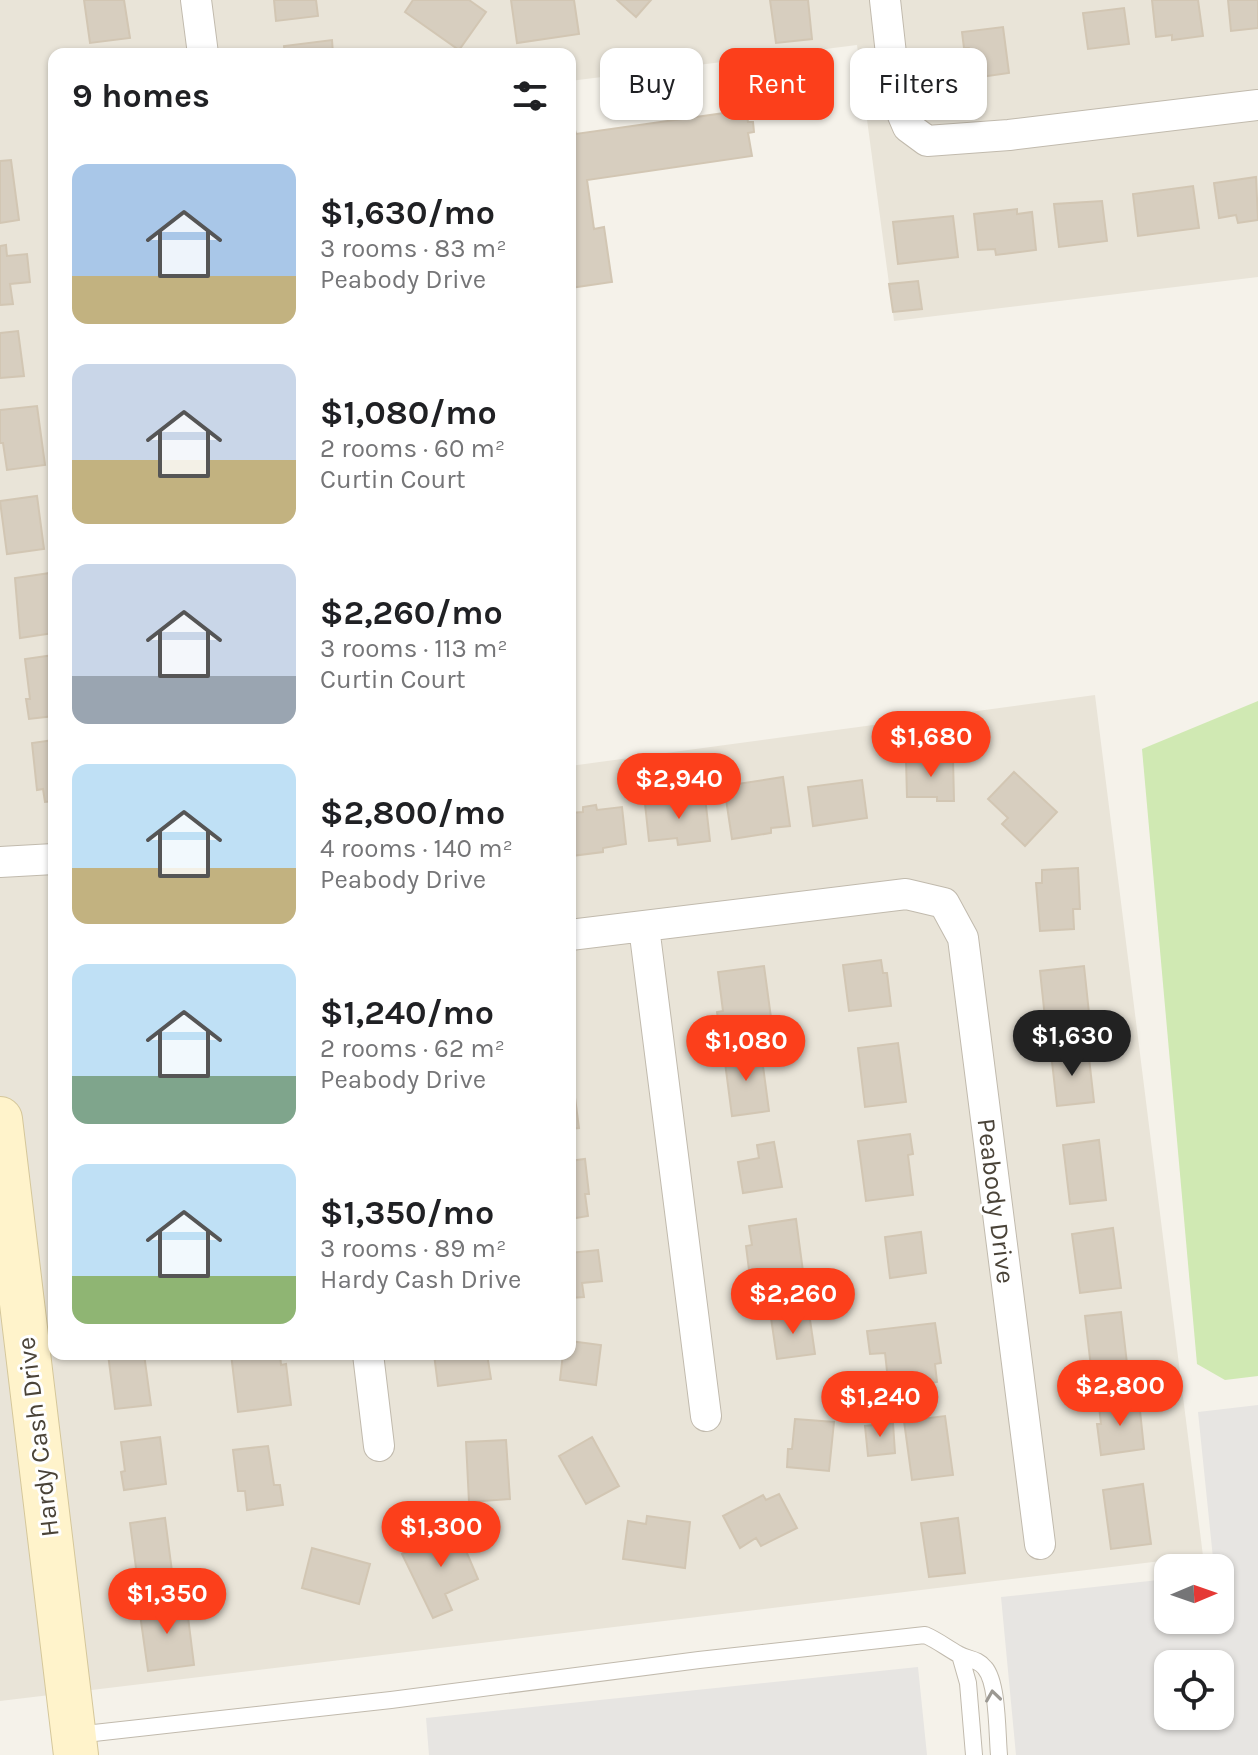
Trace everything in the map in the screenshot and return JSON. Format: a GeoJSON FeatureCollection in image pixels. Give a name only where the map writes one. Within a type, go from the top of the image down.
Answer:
{"type":"FeatureCollection","features":[{"type":"Feature","properties":{"kind":"street"},"geometry":{"type":"LineString","coordinates":[[196,0],[202,48]]}},
{"type":"Feature","properties":{"kind":"street"},"geometry":{"type":"LineString","coordinates":[[885,0],[896,99],[908,127],[927,141],[995,137],[1258,105]]}},
{"type":"Feature","properties":{"kind":"street"},"geometry":{"type":"LineString","coordinates":[[0,862],[48,859]]}},
{"type":"Feature","properties":{"kind":"street","name":"Peabody Drive"},"geometry":{"type":"LineString","coordinates":[[576,934],[906,894],[944,903],[963,938],[1040,1544]]}},
{"type":"Feature","properties":{"kind":"street"},"geometry":{"type":"LineString","coordinates":[[644,927],[706,1416]]}},
{"type":"Feature","properties":{"kind":"street","name":"Hardy Cash Drive"},"geometry":{"type":"LineString","coordinates":[[0,1119],[75,1745]]}},
{"type":"Feature","properties":{"kind":"street"},"geometry":{"type":"LineString","coordinates":[[369,1360],[379,1446]]}},
{"type":"Feature","properties":{"kind":"lane"},"geometry":{"type":"LineString","coordinates":[[75,1745],[391,1700],[925,1635],[960,1655],[976,1659],[988,1671],[993,1689],[999,1755]]}},
{"type":"Feature","properties":{"kind":"lane"},"geometry":{"type":"LineString","coordinates":[[960,1655],[968,1683],[974,1755]]}},
{"type":"Feature","properties":{"kind":"shaded area"},"geometry":{"type":"Polygon","coordinates":[[[0,0],[1258,0],[1258,277],[894,321],[867,120],[987,120],[987,48],[857,48],[857,45],[833,48],[719,48],[719,62],[703,64],[703,48],[600,48],[600,77],[576,80],[576,48],[48,48],[48,1360],[576,1360],[576,765],[1095,695],[1203,1554],[1154,1554],[1154,1562],[0,1701],[0,0]]]}},
{"type":"Feature","properties":{"kind":"shaded area"},"geometry":{"type":"Polygon","coordinates":[[[1258,1405],[1258,1755],[1016,1755],[1001,1597],[1154,1581],[1154,1634],[1234,1634],[1234,1554],[1213,1554],[1198,1412],[1258,1405]]]}},
{"type":"Feature","properties":{"kind":"shaded area"},"geometry":{"type":"Polygon","coordinates":[[[918,1667],[927,1755],[429,1755],[426,1718],[918,1667]]]}},
{"type":"Feature","properties":{"kind":"green space"},"geometry":{"type":"Polygon","coordinates":[[[1258,701],[1258,1376],[1225,1380],[1197,1364],[1142,749],[1258,701]]]}},
{"type":"Feature","properties":{"kind":"building"},"geometry":{"type":"Polygon","coordinates":[[[84,0],[124,0],[130,38],[90,43],[84,0]]]}},
{"type":"Feature","properties":{"kind":"building"},"geometry":{"type":"Polygon","coordinates":[[[274,0],[316,0],[318,16],[276,21],[274,0]]]}},
{"type":"Feature","properties":{"kind":"building"},"geometry":{"type":"Polygon","coordinates":[[[413,0],[469,0],[486,12],[460,48],[456,48],[405,12],[413,0]]]}},
{"type":"Feature","properties":{"kind":"building"},"geometry":{"type":"Polygon","coordinates":[[[511,0],[574,0],[579,34],[517,43],[511,0]]]}},
{"type":"Feature","properties":{"kind":"building"},"geometry":{"type":"Polygon","coordinates":[[[617,0],[651,0],[636,17],[617,0]]]}},
{"type":"Feature","properties":{"kind":"building"},"geometry":{"type":"Polygon","coordinates":[[[770,0],[808,0],[812,39],[776,43],[770,0]]]}},
{"type":"Feature","properties":{"kind":"building"},"geometry":{"type":"Polygon","coordinates":[[[1152,0],[1198,0],[1203,36],[1172,40],[1172,35],[1156,37],[1152,0]]]}},
{"type":"Feature","properties":{"kind":"building"},"geometry":{"type":"Polygon","coordinates":[[[1228,0],[1258,0],[1258,28],[1231,31],[1228,0]]]}},
{"type":"Feature","properties":{"kind":"building"},"geometry":{"type":"Polygon","coordinates":[[[1124,8],[1129,44],[1088,49],[1083,13],[1124,8]]]}},
{"type":"Feature","properties":{"kind":"building"},"geometry":{"type":"Polygon","coordinates":[[[1003,27],[1009,73],[987,76],[987,48],[964,48],[962,32],[1003,27]]]}},
{"type":"Feature","properties":{"kind":"building"},"geometry":{"type":"Polygon","coordinates":[[[332,40],[333,48],[284,48],[332,40]]]}},
{"type":"Feature","properties":{"kind":"building"},"geometry":{"type":"Polygon","coordinates":[[[719,114],[719,120],[753,122],[754,132],[748,133],[752,156],[587,180],[594,229],[604,227],[612,282],[576,287],[576,134],[675,120],[703,120],[703,116],[719,114]]]}},
{"type":"Feature","properties":{"kind":"building"},"geometry":{"type":"Polygon","coordinates":[[[11,160],[19,220],[0,223],[0,161],[11,160]]]}},
{"type":"Feature","properties":{"kind":"building"},"geometry":{"type":"Polygon","coordinates":[[[1256,177],[1258,220],[1238,223],[1236,215],[1219,218],[1214,183],[1256,177]]]}},
{"type":"Feature","properties":{"kind":"building"},"geometry":{"type":"Polygon","coordinates":[[[1193,186],[1199,228],[1138,236],[1133,194],[1193,186]]]}},
{"type":"Feature","properties":{"kind":"building"},"geometry":{"type":"Polygon","coordinates":[[[1102,201],[1107,241],[1059,247],[1054,204],[1102,201]]]}},
{"type":"Feature","properties":{"kind":"building"},"geometry":{"type":"Polygon","coordinates":[[[1017,209],[1017,214],[1032,212],[1036,250],[996,255],[995,249],[978,250],[974,214],[1017,209]]]}},
{"type":"Feature","properties":{"kind":"building"},"geometry":{"type":"Polygon","coordinates":[[[953,216],[958,257],[898,264],[893,222],[953,216]]]}},
{"type":"Feature","properties":{"kind":"building"},"geometry":{"type":"Polygon","coordinates":[[[6,245],[7,256],[27,254],[30,282],[10,284],[13,304],[0,305],[0,246],[6,245]]]}},
{"type":"Feature","properties":{"kind":"building"},"geometry":{"type":"Polygon","coordinates":[[[918,281],[922,309],[893,312],[889,284],[918,281]]]}},
{"type":"Feature","properties":{"kind":"building"},"geometry":{"type":"Polygon","coordinates":[[[18,331],[24,376],[0,378],[0,333],[18,331]]]}},
{"type":"Feature","properties":{"kind":"building"},"geometry":{"type":"Polygon","coordinates":[[[37,406],[45,465],[7,470],[3,443],[0,443],[0,410],[37,406]]]}},
{"type":"Feature","properties":{"kind":"building"},"geometry":{"type":"Polygon","coordinates":[[[37,496],[44,549],[7,554],[0,501],[37,496]]]}},
{"type":"Feature","properties":{"kind":"building"},"geometry":{"type":"Polygon","coordinates":[[[48,573],[48,634],[20,638],[15,578],[48,573]]]}},
{"type":"Feature","properties":{"kind":"building"},"geometry":{"type":"Polygon","coordinates":[[[48,656],[48,717],[29,719],[25,659],[48,656]]]}},
{"type":"Feature","properties":{"kind":"building"},"geometry":{"type":"Polygon","coordinates":[[[48,741],[48,802],[45,802],[43,789],[37,790],[32,743],[48,741]]]}},
{"type":"Feature","properties":{"kind":"building"},"geometry":{"type":"Polygon","coordinates":[[[953,758],[954,801],[937,801],[937,797],[907,797],[906,759],[953,758]]]}},
{"type":"Feature","properties":{"kind":"building"},"geometry":{"type":"Polygon","coordinates":[[[1014,772],[1057,812],[1025,846],[1002,824],[1008,818],[988,799],[1014,772]]]}},
{"type":"Feature","properties":{"kind":"building"},"geometry":{"type":"Polygon","coordinates":[[[783,777],[790,826],[771,828],[771,833],[732,839],[724,786],[783,777]]]}},
{"type":"Feature","properties":{"kind":"building"},"geometry":{"type":"Polygon","coordinates":[[[862,780],[867,818],[813,826],[808,787],[862,780]]]}},
{"type":"Feature","properties":{"kind":"building"},"geometry":{"type":"Polygon","coordinates":[[[705,797],[710,841],[678,845],[677,838],[649,841],[645,804],[705,797]]]}},
{"type":"Feature","properties":{"kind":"building"},"geometry":{"type":"Polygon","coordinates":[[[596,805],[597,810],[622,807],[626,844],[603,848],[603,852],[576,855],[576,813],[583,812],[583,807],[596,805]]]}},
{"type":"Feature","properties":{"kind":"building"},"geometry":{"type":"Polygon","coordinates":[[[1078,868],[1080,909],[1073,909],[1074,929],[1040,931],[1036,883],[1042,883],[1042,870],[1078,868]]]}},
{"type":"Feature","properties":{"kind":"building"},"geometry":{"type":"Polygon","coordinates":[[[881,960],[883,973],[887,973],[891,1006],[849,1011],[843,965],[881,960]]]}},
{"type":"Feature","properties":{"kind":"building"},"geometry":{"type":"Polygon","coordinates":[[[764,966],[772,1025],[720,1032],[717,1012],[723,1011],[718,972],[764,966]]]}},
{"type":"Feature","properties":{"kind":"building"},"geometry":{"type":"Polygon","coordinates":[[[1084,966],[1089,1013],[1045,1018],[1040,971],[1084,966]]]}},
{"type":"Feature","properties":{"kind":"building"},"geometry":{"type":"Polygon","coordinates":[[[898,1043],[906,1102],[865,1107],[858,1048],[898,1043]]]}},
{"type":"Feature","properties":{"kind":"building"},"geometry":{"type":"Polygon","coordinates":[[[1088,1049],[1094,1102],[1057,1106],[1051,1053],[1088,1049]]]}},
{"type":"Feature","properties":{"kind":"building"},"geometry":{"type":"Polygon","coordinates":[[[761,1051],[769,1111],[732,1116],[724,1055],[761,1051]]]}},
{"type":"Feature","properties":{"kind":"building"},"geometry":{"type":"Polygon","coordinates":[[[910,1134],[913,1154],[908,1155],[913,1195],[866,1201],[858,1141],[910,1134]]]}},
{"type":"Feature","properties":{"kind":"building"},"geometry":{"type":"Polygon","coordinates":[[[1099,1140],[1106,1200],[1070,1204],[1063,1145],[1099,1140]]]}},
{"type":"Feature","properties":{"kind":"building"},"geometry":{"type":"Polygon","coordinates":[[[774,1142],[782,1187],[743,1193],[738,1162],[759,1158],[757,1145],[774,1142]]]}},
{"type":"Feature","properties":{"kind":"building"},"geometry":{"type":"Polygon","coordinates":[[[585,1159],[589,1194],[585,1194],[588,1216],[576,1218],[576,1160],[585,1159]]]}},
{"type":"Feature","properties":{"kind":"building"},"geometry":{"type":"Polygon","coordinates":[[[796,1219],[804,1279],[751,1286],[746,1246],[752,1245],[749,1226],[796,1219]]]}},
{"type":"Feature","properties":{"kind":"building"},"geometry":{"type":"Polygon","coordinates":[[[1113,1228],[1121,1288],[1080,1293],[1072,1234],[1113,1228]]]}},
{"type":"Feature","properties":{"kind":"building"},"geometry":{"type":"Polygon","coordinates":[[[921,1232],[926,1273],[890,1278],[885,1237],[921,1232]]]}},
{"type":"Feature","properties":{"kind":"building"},"geometry":{"type":"Polygon","coordinates":[[[598,1250],[602,1281],[582,1283],[584,1297],[576,1298],[576,1252],[598,1250]]]}},
{"type":"Feature","properties":{"kind":"building"},"geometry":{"type":"Polygon","coordinates":[[[1121,1312],[1128,1372],[1092,1376],[1085,1316],[1121,1312]]]}},
{"type":"Feature","properties":{"kind":"building"},"geometry":{"type":"Polygon","coordinates":[[[809,1313],[815,1354],[777,1359],[771,1318],[809,1313]]]}},
{"type":"Feature","properties":{"kind":"building"},"geometry":{"type":"Polygon","coordinates":[[[935,1323],[941,1363],[935,1364],[937,1382],[889,1389],[885,1353],[870,1354],[867,1331],[935,1323]]]}},
{"type":"Feature","properties":{"kind":"building"},"geometry":{"type":"Polygon","coordinates":[[[576,1342],[601,1345],[596,1385],[560,1380],[562,1360],[576,1360],[576,1342]]]}},
{"type":"Feature","properties":{"kind":"building"},"geometry":{"type":"Polygon","coordinates":[[[109,1360],[145,1360],[151,1405],[115,1409],[109,1360]]]}},
{"type":"Feature","properties":{"kind":"building"},"geometry":{"type":"Polygon","coordinates":[[[232,1360],[281,1360],[281,1365],[286,1364],[291,1405],[238,1412],[232,1360]]]}},
{"type":"Feature","properties":{"kind":"building"},"geometry":{"type":"Polygon","coordinates":[[[435,1360],[488,1360],[491,1379],[438,1386],[435,1360]]]}},
{"type":"Feature","properties":{"kind":"building"},"geometry":{"type":"Polygon","coordinates":[[[1139,1401],[1144,1449],[1101,1455],[1097,1424],[1101,1424],[1099,1406],[1139,1401]]]}},
{"type":"Feature","properties":{"kind":"building"},"geometry":{"type":"Polygon","coordinates":[[[945,1416],[953,1475],[912,1480],[904,1421],[945,1416]]]}},
{"type":"Feature","properties":{"kind":"building"},"geometry":{"type":"Polygon","coordinates":[[[795,1419],[834,1422],[829,1471],[787,1467],[795,1419]]]}},
{"type":"Feature","properties":{"kind":"building"},"geometry":{"type":"Polygon","coordinates":[[[893,1423],[895,1453],[868,1456],[865,1426],[893,1423]]]}},
{"type":"Feature","properties":{"kind":"building"},"geometry":{"type":"Polygon","coordinates":[[[160,1437],[166,1484],[124,1490],[121,1442],[160,1437]]]}},
{"type":"Feature","properties":{"kind":"building"},"geometry":{"type":"Polygon","coordinates":[[[592,1437],[619,1486],[586,1504],[559,1456],[592,1437]]]}},
{"type":"Feature","properties":{"kind":"building"},"geometry":{"type":"Polygon","coordinates":[[[506,1440],[510,1499],[469,1502],[466,1442],[506,1440]]]}},
{"type":"Feature","properties":{"kind":"building"},"geometry":{"type":"Polygon","coordinates":[[[268,1446],[274,1485],[280,1485],[283,1505],[247,1510],[245,1491],[238,1491],[233,1450],[268,1446]]]}},
{"type":"Feature","properties":{"kind":"building"},"geometry":{"type":"Polygon","coordinates":[[[1143,1484],[1151,1544],[1111,1549],[1103,1490],[1143,1484]]]}},
{"type":"Feature","properties":{"kind":"building"},"geometry":{"type":"Polygon","coordinates":[[[779,1494],[797,1528],[761,1546],[756,1538],[740,1548],[723,1516],[763,1495],[766,1500],[779,1494]]]}},
{"type":"Feature","properties":{"kind":"building"},"geometry":{"type":"Polygon","coordinates":[[[647,1516],[690,1522],[685,1568],[623,1559],[628,1521],[646,1524],[647,1516]]]}},
{"type":"Feature","properties":{"kind":"building"},"geometry":{"type":"Polygon","coordinates":[[[165,1518],[173,1579],[138,1583],[130,1523],[165,1518]]]}},
{"type":"Feature","properties":{"kind":"building"},"geometry":{"type":"Polygon","coordinates":[[[958,1518],[965,1573],[929,1577],[921,1523],[958,1518]]]}},
{"type":"Feature","properties":{"kind":"building"},"geometry":{"type":"Polygon","coordinates":[[[455,1525],[478,1579],[445,1594],[452,1610],[433,1618],[402,1554],[434,1540],[432,1535],[455,1525]]]}},
{"type":"Feature","properties":{"kind":"building"},"geometry":{"type":"Polygon","coordinates":[[[312,1548],[370,1564],[359,1604],[302,1588],[312,1548]]]}},
{"type":"Feature","properties":{"kind":"building"},"geometry":{"type":"Polygon","coordinates":[[[186,1601],[194,1665],[148,1671],[139,1607],[186,1601]]]}}]}
